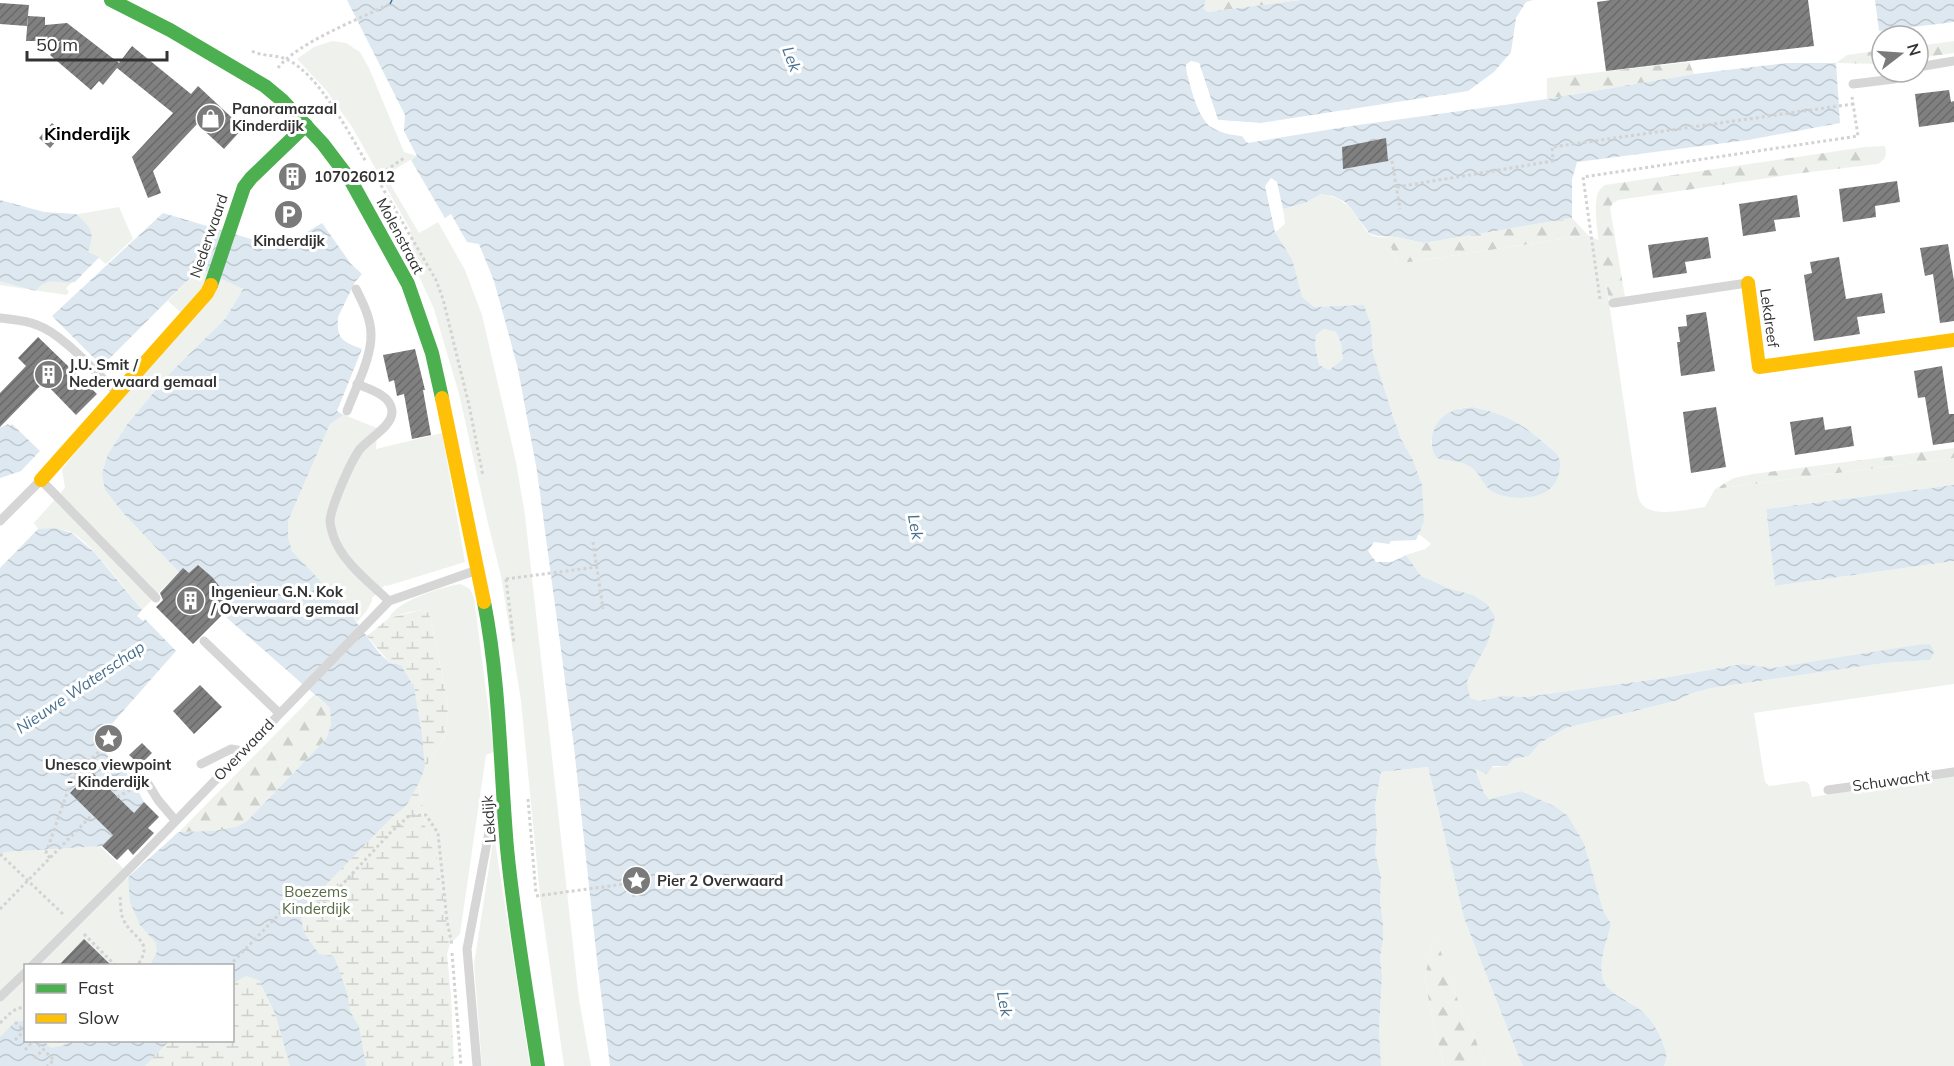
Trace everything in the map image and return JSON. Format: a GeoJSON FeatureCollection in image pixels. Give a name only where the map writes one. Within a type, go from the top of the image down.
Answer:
{"type":"FeatureCollection","features":[{"type":"Feature","properties":{"kind":"street","name":"Molenstraat"},"geometry":{"type":"LineString","coordinates":[[111,0],[170,30],[265,86],[306,125],[351,181],[408,284],[422,321],[446,416],[478,569]]}},
{"type":"Feature","properties":{"kind":"street","name":"Nederwaard"},"geometry":{"type":"LineString","coordinates":[[41,480],[207,293],[244,187],[251,177],[306,125]]}},
{"type":"Feature","properties":{"kind":"street","name":"Lekdreef"},"geometry":{"type":"LineString","coordinates":[[1748,283],[1759,368],[1954,340]]}},
{"type":"Feature","properties":{"kind":"street","name":"Lekdijk"},"geometry":{"type":"LineString","coordinates":[[478,569],[497,696],[514,913],[538,1066]]}},
{"type":"Feature","properties":{"kind":"lane"},"geometry":{"type":"LineString","coordinates":[[1930,64],[1954,61]]}},
{"type":"Feature","properties":{"kind":"lane"},"geometry":{"type":"LineString","coordinates":[[1852,84],[1870,82]]}},
{"type":"Feature","properties":{"kind":"lane","name":"Lekdreef"},"geometry":{"type":"LineString","coordinates":[[1613,303],[1748,283]]}},
{"type":"Feature","properties":{"kind":"lane"},"geometry":{"type":"LineString","coordinates":[[347,411],[371,348],[372,332],[364,305],[356,289]]}},
{"type":"Feature","properties":{"kind":"lane"},"geometry":{"type":"LineString","coordinates":[[0,318],[39,325],[57,336],[118,393]]}},
{"type":"Feature","properties":{"kind":"lane"},"geometry":{"type":"LineString","coordinates":[[357,384],[380,394],[389,402],[392,410],[391,417],[355,456],[330,521],[338,548],[358,572],[389,601]]}},
{"type":"Feature","properties":{"kind":"lane"},"geometry":{"type":"LineString","coordinates":[[41,480],[156,598]]}},
{"type":"Feature","properties":{"kind":"lane","name":"Nederwaard"},"geometry":{"type":"LineString","coordinates":[[0,521],[41,480]]}},
{"type":"Feature","properties":{"kind":"lane","name":"Overwaard"},"geometry":{"type":"LineString","coordinates":[[34,964],[389,601],[478,569]]}},
{"type":"Feature","properties":{"kind":"lane"},"geometry":{"type":"LineString","coordinates":[[204,641],[279,713]]}},
{"type":"Feature","properties":{"kind":"lane"},"geometry":{"type":"LineString","coordinates":[[201,764],[231,749],[243,751]]}},
{"type":"Feature","properties":{"kind":"lane","name":"Schuwacht"},"geometry":{"type":"LineString","coordinates":[[1828,790],[1954,772]]}},
{"type":"Feature","properties":{"kind":"lane"},"geometry":{"type":"LineString","coordinates":[[142,784],[158,800],[172,823]]}},
{"type":"Feature","properties":{"kind":"lane"},"geometry":{"type":"LineString","coordinates":[[477,1066],[468,949],[490,827],[503,792]]}},
{"type":"Feature","properties":{"kind":"lane"},"geometry":{"type":"LineString","coordinates":[[0,997],[24,974]]}},
{"type":"Feature","properties":{"kind":"path"},"geometry":{"type":"LineString","coordinates":[[333,107],[296,64],[285,58],[390,4]]}},
{"type":"Feature","properties":{"kind":"path"},"geometry":{"type":"LineString","coordinates":[[1613,303],[1600,301],[1583,177],[1858,136],[1852,84]]}},
{"type":"Feature","properties":{"kind":"path"},"geometry":{"type":"LineString","coordinates":[[1397,187],[1553,161],[1552,147],[1853,104]]}},
{"type":"Feature","properties":{"kind":"path"},"geometry":{"type":"LineString","coordinates":[[375,177],[404,158]]}},
{"type":"Feature","properties":{"kind":"path"},"geometry":{"type":"LineString","coordinates":[[1392,161],[1400,208]]}},
{"type":"Feature","properties":{"kind":"path"},"geometry":{"type":"LineString","coordinates":[[593,542],[603,609]]}},
{"type":"Feature","properties":{"kind":"path"},"geometry":{"type":"LineString","coordinates":[[500,580],[597,567]]}},
{"type":"Feature","properties":{"kind":"path"},"geometry":{"type":"LineString","coordinates":[[50,858],[46,854],[73,776],[109,742]]}},
{"type":"Feature","properties":{"kind":"path"},"geometry":{"type":"LineString","coordinates":[[73,776],[80,783]]}},
{"type":"Feature","properties":{"kind":"path"},"geometry":{"type":"LineString","coordinates":[[117,797],[142,784]]}},
{"type":"Feature","properties":{"kind":"path"},"geometry":{"type":"LineString","coordinates":[[0,909],[92,815]]}},
{"type":"Feature","properties":{"kind":"path"},"geometry":{"type":"LineString","coordinates":[[231,964],[288,905],[325,903],[391,832],[409,816],[426,815],[438,833],[447,921],[453,948],[468,949]]}},
{"type":"Feature","properties":{"kind":"path"},"geometry":{"type":"LineString","coordinates":[[1,855],[114,964]]}},
{"type":"Feature","properties":{"kind":"path"},"geometry":{"type":"LineString","coordinates":[[630,871],[634,897]]}},
{"type":"Feature","properties":{"kind":"path"},"geometry":{"type":"LineString","coordinates":[[118,880],[122,917],[143,943],[145,950],[138,964]]}},
{"type":"Feature","properties":{"kind":"path"},"geometry":{"type":"LineString","coordinates":[[536,896],[632,883]]}},
{"type":"Feature","properties":{"kind":"path"},"geometry":{"type":"LineString","coordinates":[[0,1023],[14,1010],[24,1008]]}},
{"type":"Feature","properties":{"kind":"path"},"geometry":{"type":"LineString","coordinates":[[15,1022],[24,1031]]}},
{"type":"Feature","properties":{"kind":"path"},"geometry":{"type":"LineString","coordinates":[[15,1040],[24,1033]]}},
{"type":"Feature","properties":{"kind":"path"},"geometry":{"type":"LineString","coordinates":[[25,1050],[33,1042]]}},
{"type":"Feature","properties":{"kind":"path"},"geometry":{"type":"LineString","coordinates":[[35,1042],[54,1060],[47,1066]]}},
{"type":"Feature","properties":{"kind":"path"},"geometry":{"type":"LineString","coordinates":[[34,1058],[43,1050]]}},
{"type":"Feature","properties":{"kind":"green space"},"geometry":{"type":"Polygon","coordinates":[[[1206,0],[1301,0],[1208,12],[1202,9],[1206,0]]]}},
{"type":"Feature","properties":{"kind":"green space"},"geometry":{"type":"Polygon","coordinates":[[[332,41],[346,43],[360,52],[369,68],[404,152],[417,156],[385,175],[419,233],[438,222],[465,270],[482,315],[516,462],[525,515],[579,999],[591,1066],[564,1066],[540,896],[521,701],[501,576],[459,394],[434,309],[410,257],[411,231],[352,127],[326,90],[297,59],[314,47],[332,41]]]}},
{"type":"Feature","properties":{"kind":"green space"},"geometry":{"type":"Polygon","coordinates":[[[1954,41],[1954,53],[1930,56],[1930,44],[1954,41]]]}},
{"type":"Feature","properties":{"kind":"green space"},"geometry":{"type":"Polygon","coordinates":[[[1870,52],[1870,64],[1836,63],[1847,55],[1870,52]]]}},
{"type":"Feature","properties":{"kind":"green space"},"geometry":{"type":"Polygon","coordinates":[[[1689,62],[1694,74],[1547,99],[1547,78],[1689,62]]]}},
{"type":"Feature","properties":{"kind":"green space"},"geometry":{"type":"Polygon","coordinates":[[[1885,146],[1885,156],[1878,164],[1618,200],[1610,208],[1625,297],[1609,299],[1596,218],[1597,194],[1605,185],[1885,146]]]}},
{"type":"Feature","properties":{"kind":"green space"},"geometry":{"type":"Polygon","coordinates":[[[1321,194],[1334,197],[1344,203],[1371,235],[1397,237],[1391,247],[1397,262],[1410,262],[1588,235],[1600,241],[1637,492],[1641,503],[1653,511],[1671,512],[1705,507],[1715,489],[1954,458],[1954,485],[1766,509],[1775,586],[1954,561],[1954,684],[1754,713],[1765,782],[1769,786],[1805,781],[1809,784],[1812,797],[1954,775],[1954,1066],[1664,1066],[1665,1051],[1658,1033],[1641,1011],[1611,991],[1605,984],[1602,961],[1611,924],[1603,910],[1584,843],[1568,816],[1556,807],[1521,791],[1489,799],[1476,772],[1477,769],[1507,766],[1514,759],[1529,756],[1540,743],[1566,728],[1675,701],[1691,693],[1711,688],[1884,663],[1930,660],[1930,644],[1772,668],[1742,664],[1664,678],[1525,697],[1502,696],[1480,701],[1470,698],[1467,681],[1476,662],[1487,604],[1473,595],[1448,588],[1421,576],[1406,555],[1425,549],[1431,544],[1418,534],[1424,522],[1412,458],[1401,439],[1373,353],[1371,325],[1364,305],[1314,307],[1301,297],[1292,259],[1275,232],[1285,224],[1283,209],[1305,203],[1321,194]],[[1472,407],[1461,408],[1442,418],[1431,441],[1432,447],[1443,460],[1470,466],[1491,490],[1500,494],[1519,498],[1539,495],[1547,490],[1554,484],[1560,469],[1560,461],[1556,453],[1518,423],[1472,407]]]}},
{"type":"Feature","properties":{"kind":"green space"},"geometry":{"type":"Polygon","coordinates":[[[0,204],[67,216],[119,207],[133,239],[106,264],[99,258],[66,288],[69,292],[66,295],[0,285],[0,204]]]}},
{"type":"Feature","properties":{"kind":"green space"},"geometry":{"type":"Polygon","coordinates":[[[1572,218],[1588,235],[1410,262],[1397,262],[1391,247],[1397,237],[1424,243],[1572,218]]]}},
{"type":"Feature","properties":{"kind":"green space"},"geometry":{"type":"Polygon","coordinates":[[[197,271],[204,271],[243,289],[225,319],[171,372],[128,423],[108,454],[105,490],[124,514],[179,572],[142,610],[98,556],[79,537],[63,530],[38,529],[34,523],[65,488],[62,469],[186,317],[168,301],[197,271]]]}},
{"type":"Feature","properties":{"kind":"green space"},"geometry":{"type":"Polygon","coordinates":[[[1324,329],[1336,332],[1341,343],[1343,359],[1329,370],[1319,365],[1315,345],[1316,335],[1324,329]]]}},
{"type":"Feature","properties":{"kind":"green space"},"geometry":{"type":"Polygon","coordinates":[[[337,412],[377,428],[376,449],[442,433],[465,562],[385,585],[372,598],[366,612],[357,622],[292,551],[288,537],[288,521],[330,424],[342,415],[337,412]]]}},
{"type":"Feature","properties":{"kind":"green space"},"geometry":{"type":"Polygon","coordinates":[[[1954,448],[1954,458],[1715,489],[1734,478],[1753,474],[1954,448]]]}},
{"type":"Feature","properties":{"kind":"green space"},"geometry":{"type":"Polygon","coordinates":[[[461,584],[470,589],[474,598],[494,752],[486,755],[460,934],[450,944],[436,852],[428,845],[419,783],[425,768],[443,740],[448,718],[447,698],[429,613],[414,611],[389,618],[393,612],[410,600],[461,584]]]}},
{"type":"Feature","properties":{"kind":"green space"},"geometry":{"type":"Polygon","coordinates":[[[417,611],[429,613],[447,698],[448,718],[443,740],[425,768],[414,687],[401,665],[390,663],[367,636],[389,618],[417,611]]]}},
{"type":"Feature","properties":{"kind":"green space"},"geometry":{"type":"Polygon","coordinates":[[[314,695],[330,708],[331,724],[326,739],[247,821],[236,827],[213,831],[179,832],[314,695]]]}},
{"type":"Feature","properties":{"kind":"green space"},"geometry":{"type":"Polygon","coordinates":[[[1428,767],[1464,918],[1523,1066],[1485,1066],[1434,933],[1425,978],[1433,1024],[1444,1066],[1381,1066],[1379,1030],[1382,976],[1380,957],[1383,924],[1380,902],[1381,877],[1375,852],[1377,831],[1375,806],[1381,772],[1428,767]]]}},
{"type":"Feature","properties":{"kind":"green space"},"geometry":{"type":"Polygon","coordinates":[[[419,783],[428,844],[436,851],[450,944],[447,954],[454,1066],[366,1066],[359,1027],[350,1011],[341,976],[319,955],[304,933],[301,918],[305,906],[391,818],[406,806],[419,783]]]}},
{"type":"Feature","properties":{"kind":"green space","name":"Boezems Kinderdijk"},"geometry":{"type":"Polygon","coordinates":[[[409,792],[430,961],[447,1066],[0,1066],[0,855],[6,852],[100,846],[122,867],[128,879],[178,832],[213,831],[409,792]]]}},
{"type":"Feature","properties":{"kind":"green space"},"geometry":{"type":"Polygon","coordinates":[[[494,835],[530,1066],[482,1066],[474,964],[494,835]]]}},
{"type":"Feature","properties":{"kind":"green space"},"geometry":{"type":"Polygon","coordinates":[[[1434,932],[1457,998],[1485,1066],[1444,1066],[1433,1024],[1425,978],[1434,932]]]}},
{"type":"Feature","properties":{"kind":"green space"},"geometry":{"type":"Polygon","coordinates":[[[246,976],[259,980],[275,1013],[290,1066],[145,1066],[168,1042],[234,1042],[234,982],[246,976]]]}},
{"type":"Feature","properties":{"kind":"water","name":"Lek"},"geometry":{"type":"Polygon","coordinates":[[[347,0],[1206,0],[1203,9],[1208,12],[1301,0],[1533,0],[1526,2],[1516,18],[1511,52],[1494,72],[1468,91],[1260,123],[1218,120],[1199,63],[1191,61],[1186,65],[1189,80],[1197,107],[1205,121],[1221,132],[1242,136],[1248,143],[1351,126],[1547,99],[1694,74],[1786,63],[1836,63],[1840,123],[1748,140],[1577,162],[1572,179],[1572,218],[1424,243],[1369,233],[1345,202],[1333,196],[1321,194],[1305,203],[1283,209],[1277,182],[1271,178],[1265,186],[1275,232],[1292,259],[1302,297],[1314,307],[1364,305],[1371,325],[1373,353],[1392,413],[1422,485],[1424,522],[1416,540],[1391,541],[1389,544],[1374,542],[1368,551],[1376,562],[1392,562],[1406,555],[1421,576],[1448,588],[1473,595],[1487,604],[1495,617],[1488,642],[1467,681],[1470,698],[1480,701],[1502,696],[1525,697],[1664,678],[1742,664],[1772,668],[1917,645],[1930,644],[1934,652],[1930,660],[1884,663],[1711,688],[1675,701],[1566,728],[1540,743],[1529,756],[1514,759],[1507,766],[1493,766],[1486,774],[1477,769],[1476,772],[1484,792],[1489,799],[1521,791],[1556,807],[1568,816],[1584,843],[1603,910],[1611,924],[1602,962],[1605,984],[1615,994],[1640,1010],[1652,1023],[1665,1049],[1664,1066],[1523,1066],[1464,918],[1428,767],[1381,772],[1375,806],[1377,831],[1375,852],[1381,877],[1380,902],[1383,924],[1380,957],[1382,976],[1379,1030],[1381,1066],[610,1066],[574,747],[537,471],[518,369],[494,281],[479,244],[467,242],[451,214],[445,218],[411,160],[417,156],[404,131],[405,115],[347,0]],[[1324,329],[1316,335],[1315,345],[1319,365],[1329,370],[1343,359],[1341,343],[1336,332],[1324,329]]]}},
{"type":"Feature","properties":{"kind":"water"},"geometry":{"type":"Polygon","coordinates":[[[1875,0],[1954,0],[1954,22],[1930,25],[1878,24],[1875,0]]]}},
{"type":"Feature","properties":{"kind":"water"},"geometry":{"type":"Polygon","coordinates":[[[0,200],[44,212],[76,214],[91,231],[88,252],[99,257],[75,282],[49,282],[40,286],[36,291],[0,281],[0,200]]]}},
{"type":"Feature","properties":{"kind":"water"},"geometry":{"type":"Polygon","coordinates":[[[163,213],[281,248],[322,223],[351,264],[362,274],[355,282],[338,317],[338,330],[342,339],[362,349],[337,411],[343,415],[330,424],[288,521],[288,537],[292,551],[345,607],[380,654],[390,663],[401,665],[414,687],[422,735],[425,768],[406,806],[391,818],[305,906],[301,918],[304,933],[319,954],[334,956],[347,993],[350,1011],[359,1027],[366,1066],[290,1066],[275,1013],[259,980],[246,976],[234,982],[234,964],[151,964],[157,952],[156,943],[140,925],[130,902],[128,877],[179,832],[213,831],[236,827],[247,821],[326,739],[331,724],[330,708],[226,617],[179,572],[124,514],[105,490],[102,474],[108,454],[128,423],[171,372],[225,319],[243,289],[204,271],[197,271],[102,366],[52,316],[163,213]]]}},
{"type":"Feature","properties":{"kind":"water"},"geometry":{"type":"Polygon","coordinates":[[[1472,407],[1498,414],[1518,423],[1556,453],[1560,459],[1560,466],[1557,479],[1552,487],[1537,496],[1507,497],[1490,490],[1476,471],[1469,466],[1437,458],[1432,440],[1438,422],[1448,413],[1472,407]]]}},
{"type":"Feature","properties":{"kind":"water"},"geometry":{"type":"Polygon","coordinates":[[[8,424],[10,426],[12,424],[40,451],[21,471],[0,478],[0,428],[8,424]]]}},
{"type":"Feature","properties":{"kind":"water"},"geometry":{"type":"Polygon","coordinates":[[[1954,485],[1954,561],[1775,586],[1766,509],[1954,485]]]}},
{"type":"Feature","properties":{"kind":"water","name":"Nieuwe Waterschap"},"geometry":{"type":"Polygon","coordinates":[[[55,528],[72,533],[95,553],[142,610],[137,616],[143,621],[145,619],[176,651],[95,743],[131,777],[144,802],[134,813],[91,771],[70,793],[113,835],[102,846],[6,852],[0,855],[0,568],[38,529],[55,528]]]}},
{"type":"Feature","properties":{"kind":"water"},"geometry":{"type":"Polygon","coordinates":[[[15,1022],[24,1022],[24,1042],[45,1042],[51,1048],[71,1042],[168,1042],[145,1066],[0,1066],[0,1037],[15,1022]]]}},
{"type":"Feature","properties":{"kind":"pier"},"geometry":{"type":"Polygon","coordinates":[[[1191,61],[1199,63],[1218,120],[1260,123],[1248,126],[1216,122],[1196,65],[1189,66],[1201,107],[1211,123],[1229,131],[1243,133],[1247,138],[1247,143],[1242,136],[1229,134],[1209,126],[1198,108],[1187,74],[1186,65],[1191,61]]]}},
{"type":"Feature","properties":{"kind":"building"},"geometry":{"type":"Polygon","coordinates":[[[1611,0],[1808,0],[1814,46],[1606,71],[1597,2],[1611,0]]]}},
{"type":"Feature","properties":{"kind":"building"},"geometry":{"type":"Polygon","coordinates":[[[0,3],[29,5],[27,26],[0,24],[0,3]]]}},
{"type":"Feature","properties":{"kind":"building"},"geometry":{"type":"Polygon","coordinates":[[[28,16],[45,17],[45,25],[67,23],[119,63],[132,46],[191,94],[198,86],[243,128],[224,149],[197,124],[153,171],[161,193],[148,198],[132,157],[173,113],[117,68],[103,85],[99,81],[91,90],[50,55],[60,41],[26,41],[28,16]]]}},
{"type":"Feature","properties":{"kind":"building"},"geometry":{"type":"Polygon","coordinates":[[[1949,90],[1951,102],[1954,101],[1954,122],[1919,127],[1915,94],[1949,90]]]}},
{"type":"Feature","properties":{"kind":"building"},"geometry":{"type":"Polygon","coordinates":[[[52,123],[63,133],[50,148],[39,138],[52,123]]]}},
{"type":"Feature","properties":{"kind":"building"},"geometry":{"type":"Polygon","coordinates":[[[1386,138],[1388,161],[1343,169],[1342,147],[1386,138]]]}},
{"type":"Feature","properties":{"kind":"building"},"geometry":{"type":"Polygon","coordinates":[[[1897,181],[1900,202],[1875,206],[1876,217],[1843,222],[1839,189],[1897,181]]]}},
{"type":"Feature","properties":{"kind":"building"},"geometry":{"type":"Polygon","coordinates":[[[1797,195],[1800,217],[1774,220],[1776,231],[1743,236],[1739,204],[1797,195]]]}},
{"type":"Feature","properties":{"kind":"building"},"geometry":{"type":"Polygon","coordinates":[[[1708,237],[1711,258],[1685,262],[1687,273],[1653,278],[1648,245],[1708,237]]]}},
{"type":"Feature","properties":{"kind":"building"},"geometry":{"type":"Polygon","coordinates":[[[1948,244],[1954,281],[1954,321],[1940,323],[1933,274],[1925,276],[1920,248],[1948,244]]]}},
{"type":"Feature","properties":{"kind":"building"},"geometry":{"type":"Polygon","coordinates":[[[1839,257],[1846,299],[1882,293],[1885,313],[1857,317],[1860,334],[1814,341],[1804,275],[1812,273],[1810,262],[1839,257]]]}},
{"type":"Feature","properties":{"kind":"building"},"geometry":{"type":"Polygon","coordinates":[[[1706,312],[1715,371],[1681,376],[1677,342],[1680,342],[1678,327],[1687,326],[1686,315],[1706,312]]]}},
{"type":"Feature","properties":{"kind":"building","name":"J.U. Smit / Nederwaard gemaal"},"geometry":{"type":"Polygon","coordinates":[[[38,337],[97,394],[76,415],[44,382],[0,427],[0,393],[26,366],[18,358],[38,337]]]}},
{"type":"Feature","properties":{"kind":"building"},"geometry":{"type":"Polygon","coordinates":[[[415,349],[425,390],[423,390],[431,435],[412,439],[404,394],[397,396],[394,380],[389,382],[383,355],[415,349]]]}},
{"type":"Feature","properties":{"kind":"building"},"geometry":{"type":"Polygon","coordinates":[[[1942,366],[1949,414],[1954,414],[1954,442],[1933,445],[1925,397],[1918,398],[1914,371],[1942,366]]]}},
{"type":"Feature","properties":{"kind":"building"},"geometry":{"type":"Polygon","coordinates":[[[1716,407],[1726,467],[1691,473],[1683,412],[1716,407]]]}},
{"type":"Feature","properties":{"kind":"building"},"geometry":{"type":"Polygon","coordinates":[[[1823,417],[1825,430],[1851,426],[1854,446],[1795,455],[1790,422],[1823,417]]]}},
{"type":"Feature","properties":{"kind":"building","name":"Ingenieur G.N. Kok / Overwaard gemaal"},"geometry":{"type":"Polygon","coordinates":[[[198,565],[212,577],[229,598],[222,605],[227,610],[193,644],[156,607],[163,600],[160,593],[183,568],[189,573],[198,565]]]}},
{"type":"Feature","properties":{"kind":"building"},"geometry":{"type":"Polygon","coordinates":[[[200,685],[222,707],[194,734],[173,711],[200,685]]]}},
{"type":"Feature","properties":{"kind":"building"},"geometry":{"type":"Polygon","coordinates":[[[142,743],[152,753],[140,765],[129,755],[142,743]]]}},
{"type":"Feature","properties":{"kind":"building"},"geometry":{"type":"Polygon","coordinates":[[[91,771],[134,813],[144,802],[159,817],[148,828],[154,833],[133,855],[128,849],[117,860],[102,846],[113,835],[70,793],[91,771]]]}},
{"type":"Feature","properties":{"kind":"building"},"geometry":{"type":"Polygon","coordinates":[[[84,939],[110,964],[60,964],[84,939]]]}},
{"type":"Feature","properties":{"kind":"ferry route"},"geometry":{"type":"LineString","coordinates":[[390,4],[392,0]]}},
{"type":"Feature","properties":{"kind":"traffic: fast"},"geometry":{"type":"LineString","coordinates":[[111,0],[170,30],[265,86],[283,101],[323,144],[351,181],[408,284],[432,353],[442,398]]}},
{"type":"Feature","properties":{"kind":"traffic: fast"},"geometry":{"type":"LineString","coordinates":[[211,285],[244,187],[306,125]]}},
{"type":"Feature","properties":{"kind":"traffic: fast"},"geometry":{"type":"LineString","coordinates":[[484,602],[496,694],[510,875],[538,1066]]}},
{"type":"Feature","properties":{"kind":"traffic: slow"},"geometry":{"type":"LineString","coordinates":[[1748,283],[1759,367],[1954,340]]}},
{"type":"Feature","properties":{"kind":"traffic: slow"},"geometry":{"type":"LineString","coordinates":[[41,480],[207,293],[211,285]]}},
{"type":"Feature","properties":{"kind":"traffic: slow"},"geometry":{"type":"LineString","coordinates":[[442,398],[484,602]]}},
{"type":"Feature","properties":{"kind":"place","name":"Panoramazaal Kinderdijk"},"geometry":{"type":"Point","coordinates":[211,118]}},
{"type":"Feature","properties":{"kind":"place","name":"107026012"},"geometry":{"type":"Point","coordinates":[293,177]}},
{"type":"Feature","properties":{"kind":"place","name":"Kinderdijk"},"geometry":{"type":"Point","coordinates":[289,214]}},
{"type":"Feature","properties":{"kind":"place","name":"J.U. Smit / Nederwaard gemaal"},"geometry":{"type":"Point","coordinates":[48,374]}},
{"type":"Feature","properties":{"kind":"place","name":"Ingenieur G.N. Kok / Overwaard gemaal"},"geometry":{"type":"Point","coordinates":[190,601]}},
{"type":"Feature","properties":{"kind":"place","name":"Unesco viewpoint - Kinderdijk"},"geometry":{"type":"Point","coordinates":[108,738]}},
{"type":"Feature","properties":{"kind":"place","name":"Pier 2 Overwaard"},"geometry":{"type":"Point","coordinates":[636,881]}},
{"type":"Feature","properties":{"kind":"district","name":"Kinderdijk"},"geometry":{"type":"Point","coordinates":[87,134]}}]}
